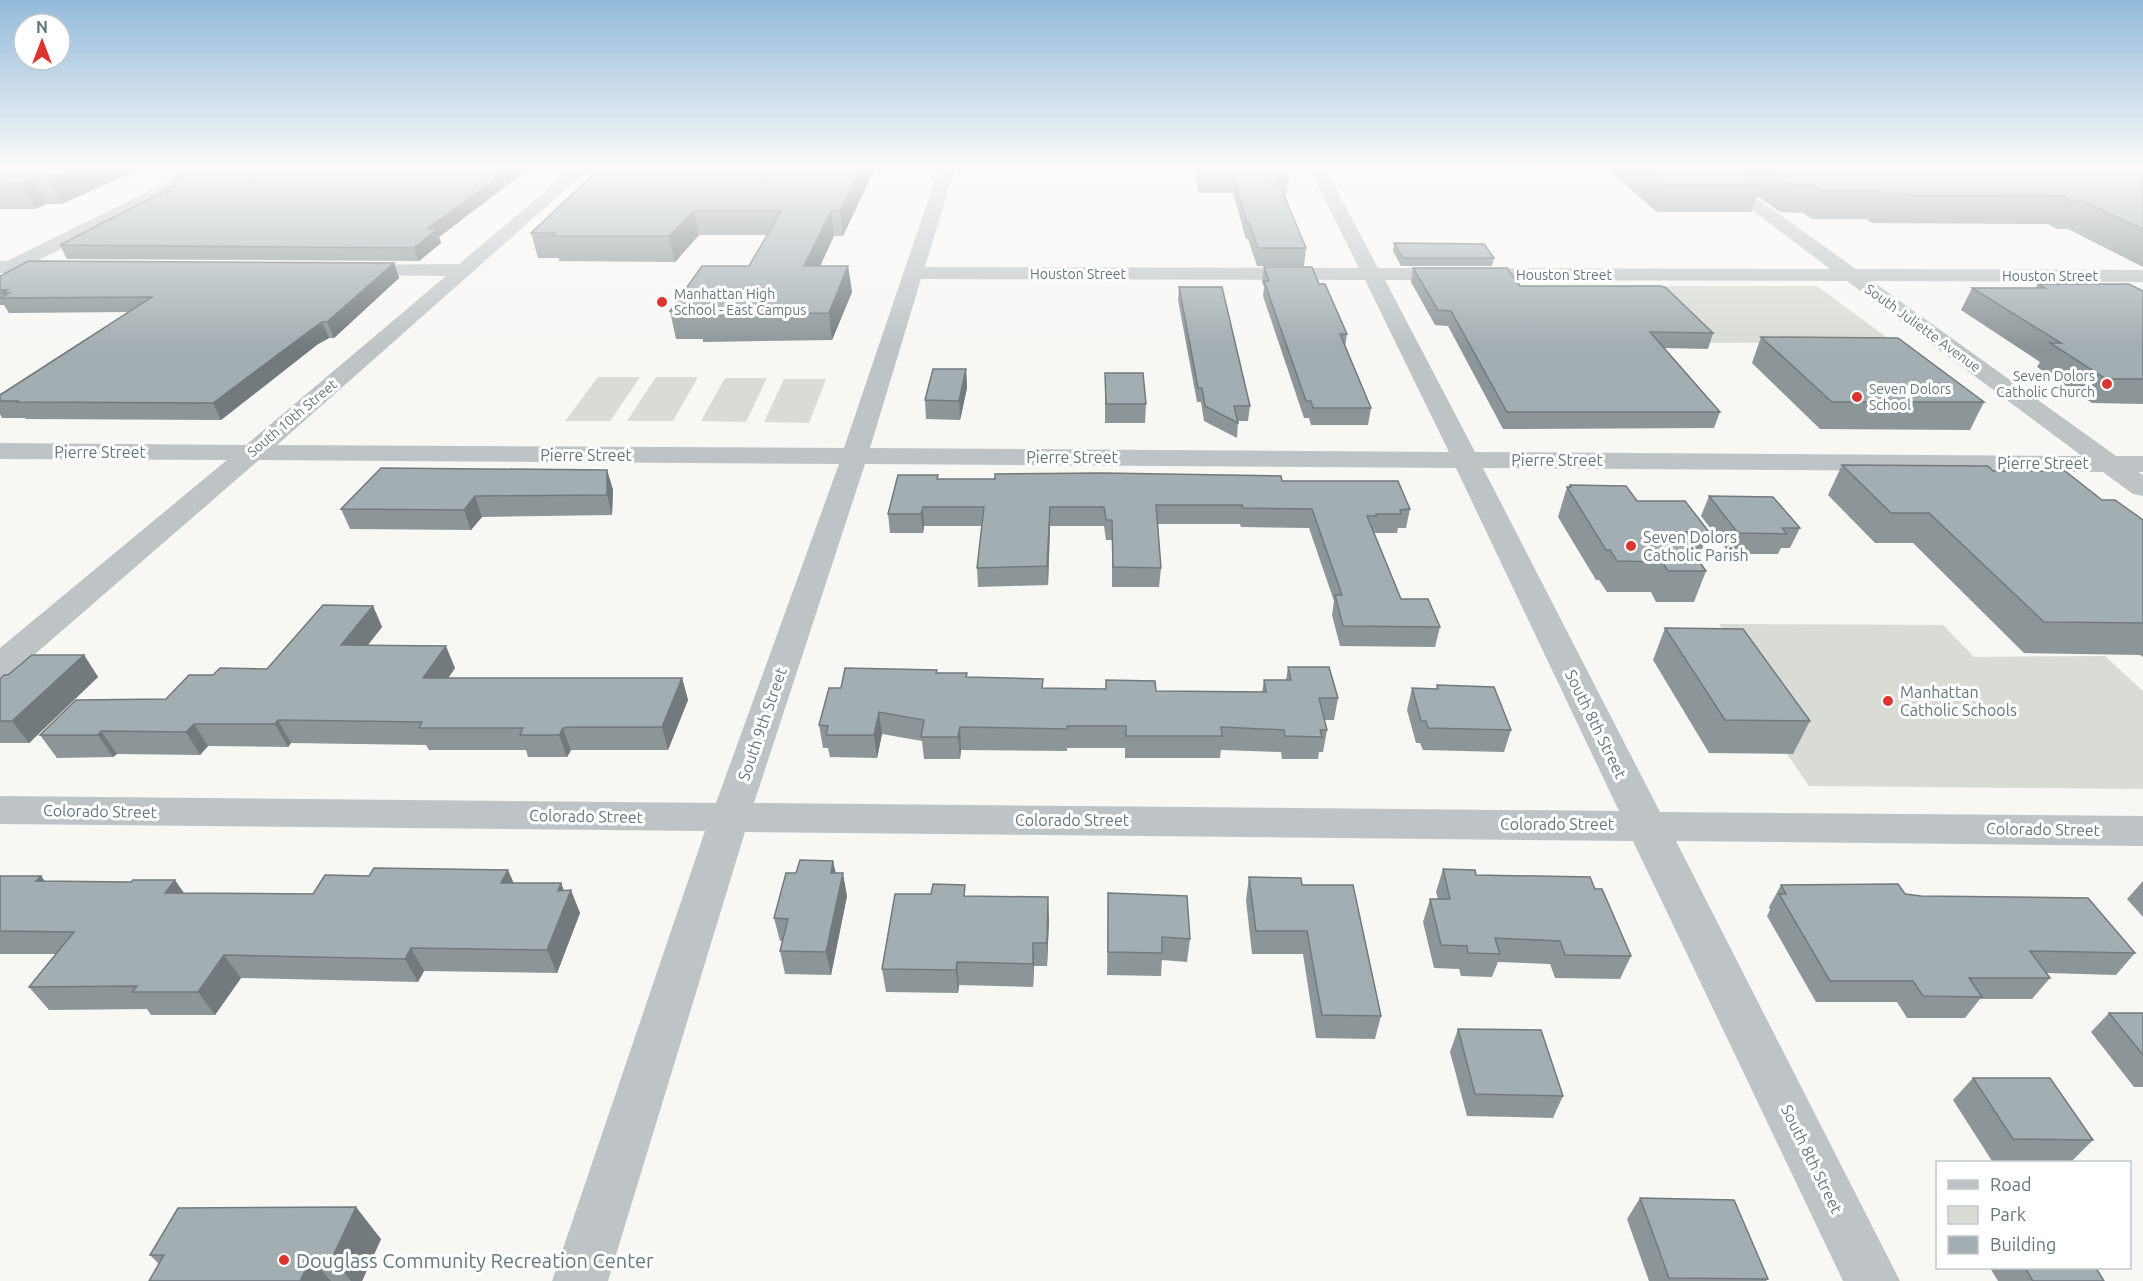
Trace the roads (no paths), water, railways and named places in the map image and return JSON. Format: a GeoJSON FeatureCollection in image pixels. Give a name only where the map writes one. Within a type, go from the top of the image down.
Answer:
{"type":"FeatureCollection","features":[{"type":"Feature","properties":{"kind":"street"},"geometry":{"type":"LineString","coordinates":[[3,269],[86,228]]}},
{"type":"Feature","properties":{"kind":"street","name":"South 10th Street"},"geometry":{"type":"LineString","coordinates":[[0,666],[512,228]]}},
{"type":"Feature","properties":{"kind":"street","name":"South 9th Street"},"geometry":{"type":"LineString","coordinates":[[580,1281],[730,817],[855,456],[928,228]]}},
{"type":"Feature","properties":{"kind":"street","name":"South 8th Street"},"geometry":{"type":"LineString","coordinates":[[1349,228],[1872,1281]]}},
{"type":"Feature","properties":{"kind":"street","name":"South Juliette Avenue"},"geometry":{"type":"LineString","coordinates":[[1785,228],[2143,488]]}},
{"type":"Feature","properties":{"kind":"street"},"geometry":{"type":"LineString","coordinates":[[3,269],[86,268]]}},
{"type":"Feature","properties":{"kind":"street"},"geometry":{"type":"LineString","coordinates":[[331,269],[463,270]]}},
{"type":"Feature","properties":{"kind":"street","name":"Houston Street"},"geometry":{"type":"LineString","coordinates":[[913,273],[2143,276]]}},
{"type":"Feature","properties":{"kind":"street","name":"Pierre Street"},"geometry":{"type":"LineString","coordinates":[[0,451],[2143,464]]}},
{"type":"Feature","properties":{"kind":"street","name":"Colorado Street"},"geometry":{"type":"LineString","coordinates":[[0,810],[1646,824],[2143,831]]}},
{"type":"Feature","properties":{"kind":"place","name":"Manhattan High School - East Campus"},"geometry":{"type":"Point","coordinates":[662,302]}},
{"type":"Feature","properties":{"kind":"place","name":"Seven Dolors Catholic Church"},"geometry":{"type":"Point","coordinates":[2107,384]}},
{"type":"Feature","properties":{"kind":"place","name":"Seven Dolors School"},"geometry":{"type":"Point","coordinates":[1857,397]}},
{"type":"Feature","properties":{"kind":"place","name":"Seven Dolors Catholic Parish"},"geometry":{"type":"Point","coordinates":[1631,546]}},
{"type":"Feature","properties":{"kind":"place","name":"Manhattan Catholic Schools"},"geometry":{"type":"Point","coordinates":[1888,701]}},
{"type":"Feature","properties":{"kind":"place","name":"Douglass Community Recreation Center"},"geometry":{"type":"Point","coordinates":[284,1260]}}]}
